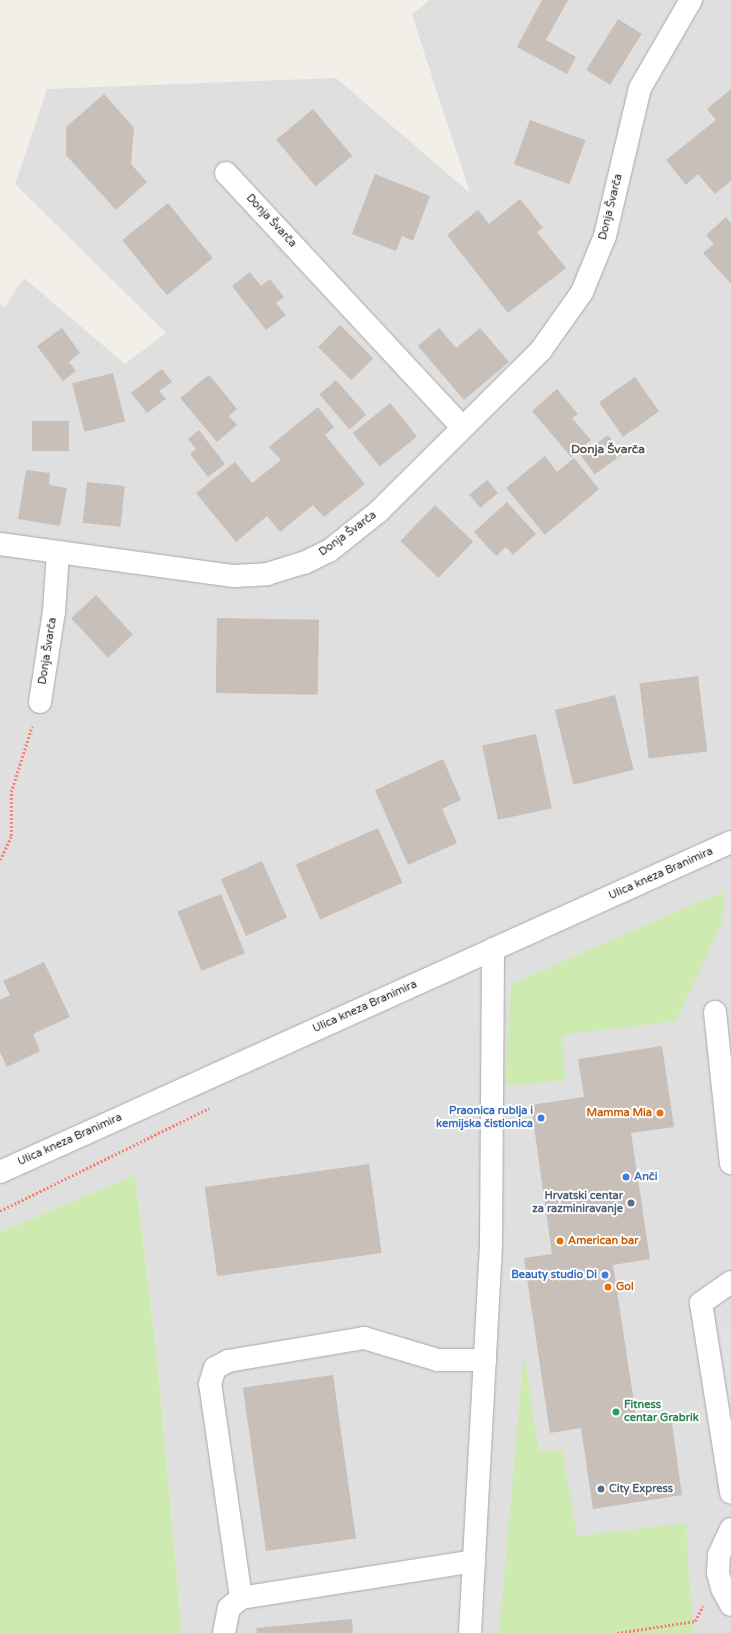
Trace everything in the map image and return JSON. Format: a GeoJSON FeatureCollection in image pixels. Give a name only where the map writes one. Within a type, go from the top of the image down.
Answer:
{"type":"FeatureCollection","features":[{"type":"Feature","properties":{"kind":"street","name":"Donja Švarča"},"geometry":{"type":"LineString","coordinates":[[0,544],[234,576],[267,574],[304,563],[328,551],[378,512],[462,427],[500,393],[541,350],[582,292],[605,236],[640,88],[691,0]]}},
{"type":"Feature","properties":{"kind":"street","name":"Donja Švarča"},"geometry":{"type":"LineString","coordinates":[[226,173],[462,427]]}},
{"type":"Feature","properties":{"kind":"street","name":"Donja Švarča"},"geometry":{"type":"LineString","coordinates":[[40,702],[54,612],[58,552]]}},
{"type":"Feature","properties":{"kind":"street","name":"Ulica kneza Branimira"},"geometry":{"type":"LineString","coordinates":[[0,1172],[731,842]]}},
{"type":"Feature","properties":{"kind":"street"},"geometry":{"type":"LineString","coordinates":[[470,1633],[491,1242],[493,949]]}},
{"type":"Feature","properties":{"kind":"street"},"geometry":{"type":"LineString","coordinates":[[714,1012],[731,1163]]}},
{"type":"Feature","properties":{"kind":"street"},"geometry":{"type":"LineString","coordinates":[[731,1282],[701,1303],[731,1493]]}},
{"type":"Feature","properties":{"kind":"street"},"geometry":{"type":"LineString","coordinates":[[241,1598],[210,1384],[215,1368],[228,1361],[364,1338],[438,1360],[485,1360]]}},
{"type":"Feature","properties":{"kind":"street"},"geometry":{"type":"LineString","coordinates":[[731,1529],[719,1555],[718,1573],[722,1588],[731,1605]]}},
{"type":"Feature","properties":{"kind":"street"},"geometry":{"type":"LineString","coordinates":[[224,1633],[229,1608],[241,1598],[474,1561]]}},
{"type":"Feature","properties":{"kind":"path"},"geometry":{"type":"LineString","coordinates":[[0,860],[11,836],[11,792],[40,702]]}},
{"type":"Feature","properties":{"kind":"path"},"geometry":{"type":"LineString","coordinates":[[617,1633],[695,1621],[718,1573]]}},
{"type":"Feature","properties":{"kind":"shaded area"},"geometry":{"type":"Polygon","coordinates":[[[429,0],[731,0],[731,1633],[182,1633],[157,1357],[135,1175],[0,1232],[0,304],[4,308],[24,278],[125,364],[166,333],[15,184],[47,89],[336,78],[470,193],[412,15],[429,0]]]}},
{"type":"Feature","properties":{"kind":"shaded area"},"geometry":{"type":"Polygon","coordinates":[[[721,1329],[731,1329],[731,1447],[721,1329]]]}},
{"type":"Feature","properties":{"kind":"green space"},"geometry":{"type":"Polygon","coordinates":[[[724,891],[722,924],[676,1021],[562,1035],[565,1080],[505,1086],[511,984],[724,891]]]}},
{"type":"Feature","properties":{"kind":"green space"},"geometry":{"type":"Polygon","coordinates":[[[135,1175],[157,1357],[182,1633],[0,1633],[0,1232],[135,1175]]]}},
{"type":"Feature","properties":{"kind":"green space"},"geometry":{"type":"Polygon","coordinates":[[[524,1351],[539,1452],[562,1449],[577,1536],[686,1523],[693,1633],[499,1633],[524,1351]]]}},
{"type":"Feature","properties":{"kind":"building"},"geometry":{"type":"Polygon","coordinates":[[[542,0],[568,0],[546,40],[576,57],[567,74],[517,47],[542,0]]]}},
{"type":"Feature","properties":{"kind":"building"},"geometry":{"type":"Polygon","coordinates":[[[618,19],[642,34],[610,85],[586,70],[618,19]]]}},
{"type":"Feature","properties":{"kind":"building"},"geometry":{"type":"Polygon","coordinates":[[[731,89],[731,181],[715,194],[698,174],[686,185],[666,160],[716,120],[707,109],[731,89]]]}},
{"type":"Feature","properties":{"kind":"building"},"geometry":{"type":"Polygon","coordinates":[[[104,94],[134,128],[131,164],[147,182],[116,210],[66,155],[66,127],[104,94]]]}},
{"type":"Feature","properties":{"kind":"building"},"geometry":{"type":"Polygon","coordinates":[[[313,109],[352,156],[315,187],[276,140],[313,109]]]}},
{"type":"Feature","properties":{"kind":"building"},"geometry":{"type":"Polygon","coordinates":[[[530,120],[585,140],[569,184],[514,164],[530,120]]]}},
{"type":"Feature","properties":{"kind":"building"},"geometry":{"type":"Polygon","coordinates":[[[375,174],[430,196],[413,241],[402,236],[396,251],[352,234],[375,174]]]}},
{"type":"Feature","properties":{"kind":"building"},"geometry":{"type":"Polygon","coordinates":[[[520,199],[543,228],[537,232],[566,268],[508,313],[447,235],[478,210],[489,224],[520,199]]]}},
{"type":"Feature","properties":{"kind":"building"},"geometry":{"type":"Polygon","coordinates":[[[168,203],[213,258],[167,295],[122,240],[168,203]]]}},
{"type":"Feature","properties":{"kind":"building"},"geometry":{"type":"Polygon","coordinates":[[[726,217],[731,223],[731,284],[703,253],[714,244],[706,235],[726,217]]]}},
{"type":"Feature","properties":{"kind":"building"},"geometry":{"type":"Polygon","coordinates":[[[250,272],[261,286],[270,279],[284,297],[276,303],[286,315],[266,330],[232,286],[250,272]]]}},
{"type":"Feature","properties":{"kind":"building"},"geometry":{"type":"Polygon","coordinates":[[[340,325],[373,358],[351,380],[318,347],[340,325]]]}},
{"type":"Feature","properties":{"kind":"building"},"geometry":{"type":"Polygon","coordinates":[[[62,328],[80,353],[69,362],[76,371],[63,381],[37,346],[62,328]]]}},
{"type":"Feature","properties":{"kind":"building"},"geometry":{"type":"Polygon","coordinates":[[[439,328],[456,348],[480,328],[509,362],[464,400],[418,346],[439,328]]]}},
{"type":"Feature","properties":{"kind":"building"},"geometry":{"type":"Polygon","coordinates":[[[162,369],[172,382],[159,391],[166,399],[147,413],[131,393],[162,369]]]}},
{"type":"Feature","properties":{"kind":"building"},"geometry":{"type":"Polygon","coordinates":[[[113,373],[125,422],[84,432],[72,383],[113,373]]]}},
{"type":"Feature","properties":{"kind":"building"},"geometry":{"type":"Polygon","coordinates":[[[209,375],[237,409],[229,416],[237,425],[217,442],[180,398],[209,375]]]}},
{"type":"Feature","properties":{"kind":"building"},"geometry":{"type":"Polygon","coordinates":[[[635,377],[659,411],[623,437],[599,402],[635,377]]]}},
{"type":"Feature","properties":{"kind":"building"},"geometry":{"type":"Polygon","coordinates":[[[336,380],[366,415],[350,429],[319,394],[336,380]]]}},
{"type":"Feature","properties":{"kind":"building"},"geometry":{"type":"Polygon","coordinates":[[[557,389],[578,414],[572,418],[591,440],[571,457],[532,411],[557,389]]]}},
{"type":"Feature","properties":{"kind":"building"},"geometry":{"type":"Polygon","coordinates":[[[390,403],[417,436],[380,467],[353,433],[390,403]]]}},
{"type":"Feature","properties":{"kind":"building"},"geometry":{"type":"Polygon","coordinates":[[[318,407],[334,427],[325,435],[365,484],[324,517],[313,505],[280,532],[267,516],[236,542],[196,493],[235,462],[252,483],[281,460],[269,447],[318,407]]]}},
{"type":"Feature","properties":{"kind":"building"},"geometry":{"type":"Polygon","coordinates":[[[32,421],[69,421],[69,451],[32,451],[32,421]]]}},
{"type":"Feature","properties":{"kind":"building"},"geometry":{"type":"Polygon","coordinates":[[[199,430],[225,464],[208,477],[190,454],[196,449],[188,439],[199,430]]]}},
{"type":"Feature","properties":{"kind":"building"},"geometry":{"type":"Polygon","coordinates":[[[608,435],[622,454],[595,474],[580,455],[608,435]]]}},
{"type":"Feature","properties":{"kind":"building"},"geometry":{"type":"Polygon","coordinates":[[[545,456],[557,472],[574,458],[599,489],[545,535],[506,488],[545,456]]]}},
{"type":"Feature","properties":{"kind":"building"},"geometry":{"type":"Polygon","coordinates":[[[26,470],[50,473],[49,485],[67,488],[60,526],[18,519],[26,470]]]}},
{"type":"Feature","properties":{"kind":"building"},"geometry":{"type":"Polygon","coordinates":[[[487,480],[498,493],[480,508],[469,495],[487,480]]]}},
{"type":"Feature","properties":{"kind":"building"},"geometry":{"type":"Polygon","coordinates":[[[87,482],[125,486],[121,527],[83,523],[87,482]]]}},
{"type":"Feature","properties":{"kind":"building"},"geometry":{"type":"Polygon","coordinates":[[[507,502],[536,534],[513,555],[506,547],[496,556],[474,532],[507,502]]]}},
{"type":"Feature","properties":{"kind":"building"},"geometry":{"type":"Polygon","coordinates":[[[435,505],[473,542],[438,578],[400,541],[435,505]]]}},
{"type":"Feature","properties":{"kind":"building"},"geometry":{"type":"Polygon","coordinates":[[[96,595],[133,634],[108,658],[71,618],[96,595]]]}},
{"type":"Feature","properties":{"kind":"building"},"geometry":{"type":"Polygon","coordinates":[[[217,618],[319,620],[318,695],[216,693],[217,618]]]}},
{"type":"Feature","properties":{"kind":"building"},"geometry":{"type":"Polygon","coordinates":[[[698,676],[707,751],[649,759],[639,683],[698,676]]]}},
{"type":"Feature","properties":{"kind":"building"},"geometry":{"type":"Polygon","coordinates":[[[615,695],[634,770],[573,785],[555,710],[615,695]]]}},
{"type":"Feature","properties":{"kind":"building"},"geometry":{"type":"Polygon","coordinates":[[[536,734],[552,808],[498,820],[482,745],[536,734]]]}},
{"type":"Feature","properties":{"kind":"building"},"geometry":{"type":"Polygon","coordinates":[[[443,759],[461,800],[442,809],[457,843],[408,865],[375,790],[443,759]]]}},
{"type":"Feature","properties":{"kind":"building"},"geometry":{"type":"Polygon","coordinates":[[[378,828],[402,883],[320,919],[296,865],[378,828]]]}},
{"type":"Feature","properties":{"kind":"building"},"geometry":{"type":"Polygon","coordinates":[[[262,861],[287,918],[246,936],[221,879],[262,861]]]}},
{"type":"Feature","properties":{"kind":"building"},"geometry":{"type":"Polygon","coordinates":[[[221,894],[245,953],[201,971],[177,912],[221,894]]]}},
{"type":"Feature","properties":{"kind":"building"},"geometry":{"type":"Polygon","coordinates":[[[44,962],[70,1017],[33,1034],[40,1051],[7,1067],[0,1052],[0,1000],[10,995],[3,981],[44,962]]]}},
{"type":"Feature","properties":{"kind":"building"},"geometry":{"type":"Polygon","coordinates":[[[662,1046],[674,1127],[631,1133],[650,1259],[613,1265],[637,1422],[671,1417],[682,1495],[593,1509],[581,1428],[550,1433],[524,1258],[552,1254],[531,1105],[584,1097],[578,1059],[662,1046]]]}},
{"type":"Feature","properties":{"kind":"building"},"geometry":{"type":"Polygon","coordinates":[[[369,1164],[382,1253],[217,1276],[205,1187],[369,1164]]]}},
{"type":"Feature","properties":{"kind":"building"},"geometry":{"type":"Polygon","coordinates":[[[333,1375],[356,1538],[266,1551],[243,1388],[333,1375]]]}},
{"type":"Feature","properties":{"kind":"building"},"geometry":{"type":"Polygon","coordinates":[[[352,1619],[353,1633],[257,1633],[256,1628],[352,1619]]]}},
{"type":"Feature","properties":{"kind":"place","name":"Mamma Mia"},"geometry":{"type":"Point","coordinates":[660,1113]}},
{"type":"Feature","properties":{"kind":"place","name":"Praonica rublja i kemijska čistionica"},"geometry":{"type":"Point","coordinates":[541,1118]}},
{"type":"Feature","properties":{"kind":"place","name":"Anči"},"geometry":{"type":"Point","coordinates":[626,1177]}},
{"type":"Feature","properties":{"kind":"place","name":"Hrvatski centar za razminiravanje"},"geometry":{"type":"Point","coordinates":[631,1203]}},
{"type":"Feature","properties":{"kind":"place","name":"American bar"},"geometry":{"type":"Point","coordinates":[560,1241]}},
{"type":"Feature","properties":{"kind":"place","name":"Beauty studio Di"},"geometry":{"type":"Point","coordinates":[605,1275]}},
{"type":"Feature","properties":{"kind":"place","name":"Gol"},"geometry":{"type":"Point","coordinates":[608,1287]}},
{"type":"Feature","properties":{"kind":"place","name":"Fitness centar Grabrik"},"geometry":{"type":"Point","coordinates":[616,1412]}},
{"type":"Feature","properties":{"kind":"place","name":"City Express"},"geometry":{"type":"Point","coordinates":[601,1489]}},
{"type":"Feature","properties":{"kind":"district","name":"Donja Švarča"},"geometry":{"type":"Point","coordinates":[608,450]}}]}
